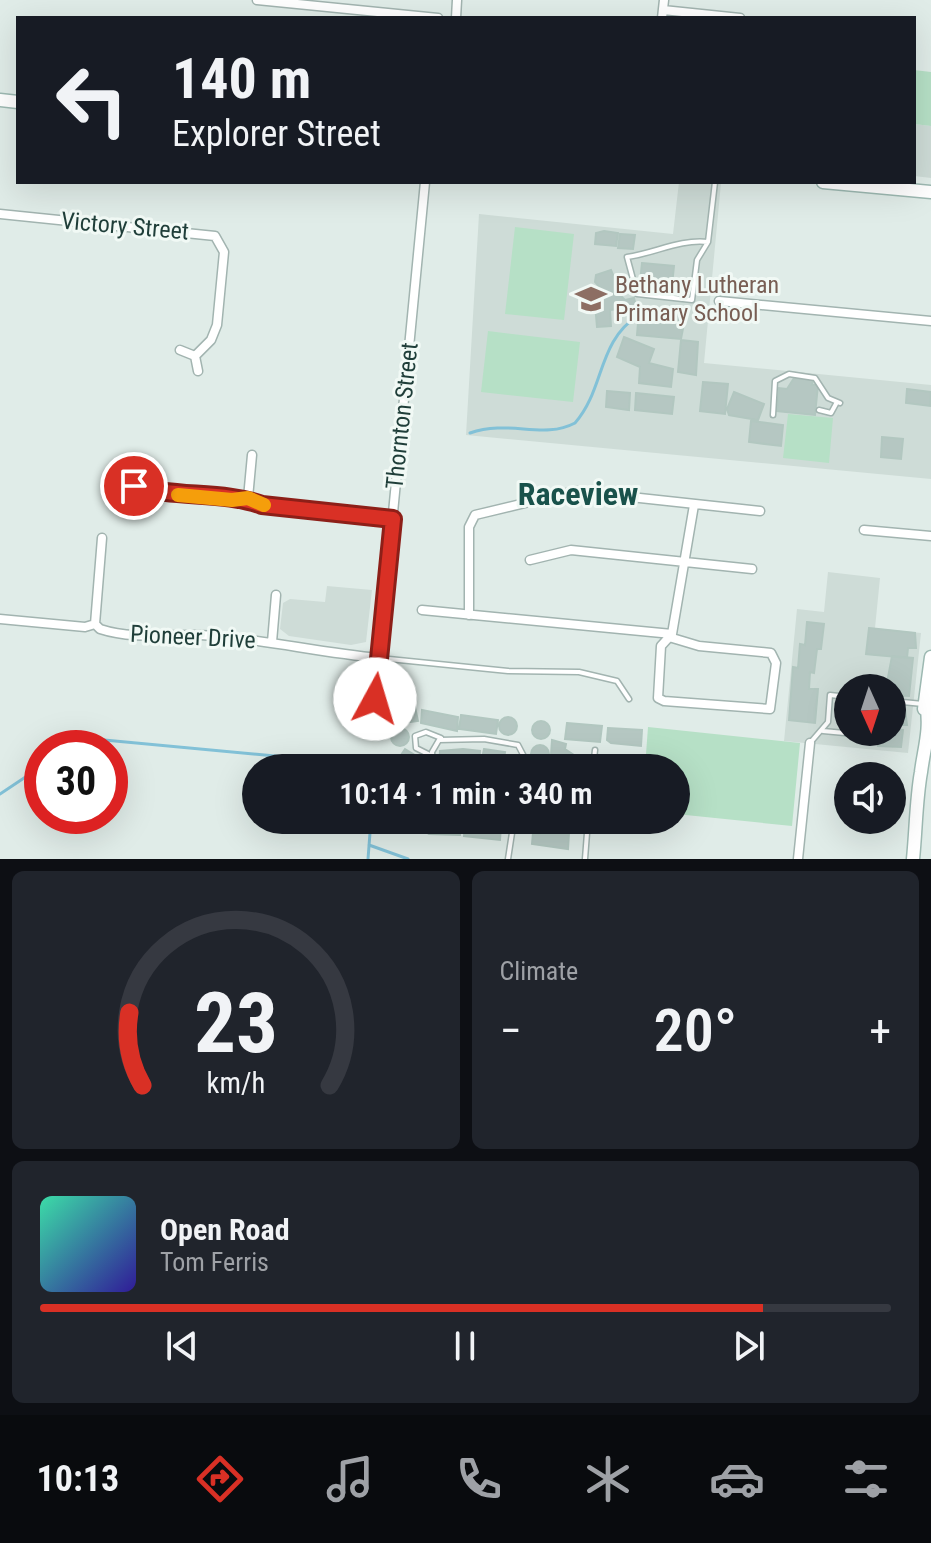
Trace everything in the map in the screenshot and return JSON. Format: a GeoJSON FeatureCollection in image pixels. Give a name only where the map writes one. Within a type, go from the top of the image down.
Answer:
{"type":"FeatureCollection","features":[{"type":"Feature","properties":{"kind":"street"},"geometry":{"type":"LineString","coordinates":[[257,0],[418,16]]}},
{"type":"Feature","properties":{"kind":"street"},"geometry":{"type":"LineString","coordinates":[[664,0],[663,14],[702,16]]}},
{"type":"Feature","properties":{"kind":"street","name":"Thornton Street"},"geometry":{"type":"LineString","coordinates":[[375,699],[425,184]]}},
{"type":"Feature","properties":{"kind":"street"},"geometry":{"type":"LineString","coordinates":[[845,184],[931,192]]}},
{"type":"Feature","properties":{"kind":"street","name":"Victory Street"},"geometry":{"type":"LineString","coordinates":[[0,214],[215,236],[224,252],[217,325],[211,340],[195,356]]}},
{"type":"Feature","properties":{"kind":"street"},"geometry":{"type":"LineString","coordinates":[[719,301],[931,321]]}},
{"type":"Feature","properties":{"kind":"street"},"geometry":{"type":"LineString","coordinates":[[180,350],[195,356],[198,371]]}},
{"type":"Feature","properties":{"kind":"street"},"geometry":{"type":"LineString","coordinates":[[248,498],[252,455]]}},
{"type":"Feature","properties":{"kind":"street"},"geometry":{"type":"LineString","coordinates":[[134,486],[165,494],[232,500],[248,498],[262,505],[393,519]]}},
{"type":"Feature","properties":{"kind":"street"},"geometry":{"type":"LineString","coordinates":[[469,615],[469,527],[475,515],[575,491],[760,511]]}},
{"type":"Feature","properties":{"kind":"street"},"geometry":{"type":"LineString","coordinates":[[422,610],[671,636],[699,646],[771,653],[776,663],[770,709],[658,698],[661,646],[671,636],[687,562],[694,505]]}},
{"type":"Feature","properties":{"kind":"street"},"geometry":{"type":"LineString","coordinates":[[864,530],[931,536]]}},
{"type":"Feature","properties":{"kind":"street","name":"Pioneer Drive"},"geometry":{"type":"LineString","coordinates":[[102,538],[95,624],[108,632],[168,638],[199,635],[272,642],[310,651],[379,658]]}},
{"type":"Feature","properties":{"kind":"street"},"geometry":{"type":"LineString","coordinates":[[530,560],[571,550],[752,569]]}},
{"type":"Feature","properties":{"kind":"street"},"geometry":{"type":"LineString","coordinates":[[272,642],[276,595]]}},
{"type":"Feature","properties":{"kind":"street"},"geometry":{"type":"LineString","coordinates":[[0,619],[85,627],[95,624]]}},
{"type":"Feature","properties":{"kind":"street"},"geometry":{"type":"LineString","coordinates":[[913,859],[921,768],[918,757],[931,657]]}},
{"type":"Feature","properties":{"kind":"street"},"geometry":{"type":"LineString","coordinates":[[921,768],[929,753],[930,718],[926,704]]}},
{"type":"Feature","properties":{"kind":"street"},"geometry":{"type":"LineString","coordinates":[[798,859],[810,743]]}},
{"type":"Feature","properties":{"kind":"lane"},"geometry":{"type":"LineString","coordinates":[[708,242],[686,240],[627,257],[637,294],[692,300],[697,260],[708,242],[715,184]]}},
{"type":"Feature","properties":{"kind":"lane"},"geometry":{"type":"LineString","coordinates":[[773,415],[775,381],[784,375],[815,378],[828,398],[838,402],[831,413],[820,407],[828,398]]}},
{"type":"Feature","properties":{"kind":"lane"},"geometry":{"type":"LineString","coordinates":[[379,658],[508,671],[579,672],[617,681],[629,699]]}},
{"type":"Feature","properties":{"kind":"lane"},"geometry":{"type":"LineString","coordinates":[[810,743],[828,722],[830,695],[834,695]]}},
{"type":"Feature","properties":{"kind":"lane"},"geometry":{"type":"LineString","coordinates":[[906,702],[926,704]]}},
{"type":"Feature","properties":{"kind":"lane"},"geometry":{"type":"LineString","coordinates":[[823,731],[834,732]]}},
{"type":"Feature","properties":{"kind":"lane"},"geometry":{"type":"LineString","coordinates":[[428,754],[416,748],[415,736],[426,732],[443,739],[511,742],[524,754]]}},
{"type":"Feature","properties":{"kind":"lane"},"geometry":{"type":"LineString","coordinates":[[432,754],[435,744],[443,739]]}},
{"type":"Feature","properties":{"kind":"lane"},"geometry":{"type":"LineString","coordinates":[[595,750],[595,754]]}},
{"type":"Feature","properties":{"kind":"lane"},"geometry":{"type":"LineString","coordinates":[[508,859],[511,834]]}},
{"type":"Feature","properties":{"kind":"lane"},"geometry":{"type":"LineString","coordinates":[[585,859],[587,834]]}},
{"type":"Feature","properties":{"kind":"shaded area"},"geometry":{"type":"Polygon","coordinates":[[[916,124],[931,126],[931,178],[916,176],[916,124]]]}},
{"type":"Feature","properties":{"kind":"shaded area","name":"Bethany Lutheran Primary School"},"geometry":{"type":"Polygon","coordinates":[[[679,184],[721,184],[704,363],[931,385],[931,479],[466,435],[479,214],[673,234],[679,184]]]}},
{"type":"Feature","properties":{"kind":"shaded area"},"geometry":{"type":"Polygon","coordinates":[[[828,572],[880,578],[875,628],[921,633],[908,753],[836,746],[906,746],[906,674],[834,674],[834,746],[784,741],[797,609],[824,612],[828,572]]]}},
{"type":"Feature","properties":{"kind":"shaded area"},"geometry":{"type":"Polygon","coordinates":[[[327,586],[372,590],[366,642],[351,645],[289,636],[280,629],[283,603],[290,599],[325,602],[327,586]]]}},
{"type":"Feature","properties":{"kind":"green space"},"geometry":{"type":"Polygon","coordinates":[[[916,70],[931,72],[931,126],[916,124],[916,70]]]}},
{"type":"Feature","properties":{"kind":"green space"},"geometry":{"type":"Polygon","coordinates":[[[515,227],[574,234],[564,320],[505,314],[515,227]]]}},
{"type":"Feature","properties":{"kind":"green space"},"geometry":{"type":"Polygon","coordinates":[[[488,331],[580,342],[573,402],[481,392],[488,331]]]}},
{"type":"Feature","properties":{"kind":"green space"},"geometry":{"type":"Polygon","coordinates":[[[788,414],[833,418],[829,463],[783,458],[788,414]]]}},
{"type":"Feature","properties":{"kind":"green space"},"geometry":{"type":"Polygon","coordinates":[[[648,727],[800,743],[792,826],[690,815],[690,754],[646,754],[648,727]]]}},
{"type":"Feature","properties":{"kind":"building"},"geometry":{"type":"Polygon","coordinates":[[[596,233],[618,233],[616,246],[595,244],[596,233]]]}},
{"type":"Feature","properties":{"kind":"building"},"geometry":{"type":"Polygon","coordinates":[[[620,234],[635,235],[633,249],[618,248],[620,234]]]}},
{"type":"Feature","properties":{"kind":"building"},"geometry":{"type":"Polygon","coordinates":[[[642,263],[674,266],[672,285],[640,282],[642,263]]]}},
{"type":"Feature","properties":{"kind":"building"},"geometry":{"type":"Polygon","coordinates":[[[611,270],[622,297],[625,300],[634,298],[636,307],[610,310],[611,326],[597,327],[594,293],[602,290],[595,282],[596,275],[611,270]]]}},
{"type":"Feature","properties":{"kind":"building"},"geometry":{"type":"Polygon","coordinates":[[[673,307],[687,308],[681,339],[637,335],[638,323],[653,312],[673,307]]]}},
{"type":"Feature","properties":{"kind":"building"},"geometry":{"type":"Polygon","coordinates":[[[624,337],[654,349],[649,363],[673,369],[671,387],[639,383],[640,367],[617,357],[624,337]]]}},
{"type":"Feature","properties":{"kind":"building"},"geometry":{"type":"Polygon","coordinates":[[[681,340],[698,342],[696,375],[678,372],[681,340]]]}},
{"type":"Feature","properties":{"kind":"building"},"geometry":{"type":"Polygon","coordinates":[[[794,378],[813,380],[812,385],[818,385],[815,415],[777,411],[779,388],[787,389],[794,378]]]}},
{"type":"Feature","properties":{"kind":"building"},"geometry":{"type":"Polygon","coordinates":[[[703,382],[728,384],[725,414],[700,411],[703,382]]]}},
{"type":"Feature","properties":{"kind":"building"},"geometry":{"type":"Polygon","coordinates":[[[907,389],[931,392],[930,406],[906,403],[907,389]]]}},
{"type":"Feature","properties":{"kind":"building"},"geometry":{"type":"Polygon","coordinates":[[[607,391],[630,393],[629,410],[606,407],[607,391]]]}},
{"type":"Feature","properties":{"kind":"building"},"geometry":{"type":"Polygon","coordinates":[[[734,392],[764,404],[758,420],[729,415],[727,409],[734,392]]]}},
{"type":"Feature","properties":{"kind":"building"},"geometry":{"type":"Polygon","coordinates":[[[636,393],[674,397],[672,414],[635,410],[636,393]]]}},
{"type":"Feature","properties":{"kind":"building"},"geometry":{"type":"Polygon","coordinates":[[[751,421],[783,425],[781,446],[749,442],[751,421]]]}},
{"type":"Feature","properties":{"kind":"building"},"geometry":{"type":"Polygon","coordinates":[[[882,437],[903,439],[901,459],[881,457],[882,437]]]}},
{"type":"Feature","properties":{"kind":"building"},"geometry":{"type":"Polygon","coordinates":[[[807,622],[824,624],[814,673],[810,672],[809,689],[818,689],[815,723],[789,720],[793,667],[798,668],[800,644],[805,645],[807,622]]]}},
{"type":"Feature","properties":{"kind":"building"},"geometry":{"type":"Polygon","coordinates":[[[869,628],[915,633],[916,648],[908,648],[907,658],[866,654],[869,628]]]}},
{"type":"Feature","properties":{"kind":"building"},"geometry":{"type":"Polygon","coordinates":[[[892,656],[913,658],[909,696],[906,696],[906,674],[889,674],[892,656]]]}},
{"type":"Feature","properties":{"kind":"building"},"geometry":{"type":"Polygon","coordinates":[[[406,706],[407,709],[415,707],[418,721],[397,724],[394,709],[406,706]]]}},
{"type":"Feature","properties":{"kind":"building"},"geometry":{"type":"Polygon","coordinates":[[[422,710],[458,717],[457,731],[421,723],[422,710]]]}},
{"type":"Feature","properties":{"kind":"building"},"geometry":{"type":"Polygon","coordinates":[[[461,715],[498,720],[496,734],[459,729],[461,715]]]}},
{"type":"Feature","properties":{"kind":"building"},"geometry":{"type":"Polygon","coordinates":[[[504,717],[512,717],[517,726],[515,733],[504,735],[499,730],[499,722],[504,717]]]}},
{"type":"Feature","properties":{"kind":"building"},"geometry":{"type":"Polygon","coordinates":[[[537,721],[545,721],[550,730],[548,737],[537,739],[532,734],[532,726],[537,721]]]}},
{"type":"Feature","properties":{"kind":"building"},"geometry":{"type":"Polygon","coordinates":[[[567,723],[602,726],[600,742],[565,739],[567,723]]]}},
{"type":"Feature","properties":{"kind":"building"},"geometry":{"type":"Polygon","coordinates":[[[396,728],[404,728],[409,737],[407,744],[396,746],[391,741],[391,733],[396,728]]]}},
{"type":"Feature","properties":{"kind":"building"},"geometry":{"type":"Polygon","coordinates":[[[608,728],[642,730],[641,746],[611,743],[607,740],[608,728]]]}},
{"type":"Feature","properties":{"kind":"building"},"geometry":{"type":"Polygon","coordinates":[[[552,740],[566,744],[565,749],[572,754],[551,754],[552,740]]]}},
{"type":"Feature","properties":{"kind":"building"},"geometry":{"type":"Polygon","coordinates":[[[536,745],[544,745],[549,754],[531,754],[536,745]]]}},
{"type":"Feature","properties":{"kind":"building"},"geometry":{"type":"Polygon","coordinates":[[[484,749],[505,752],[505,754],[483,754],[484,749]]]}},
{"type":"Feature","properties":{"kind":"building"},"geometry":{"type":"Polygon","coordinates":[[[440,751],[480,751],[480,754],[440,754],[440,751]]]}},
{"type":"Feature","properties":{"kind":"building"},"geometry":{"type":"Polygon","coordinates":[[[464,834],[500,834],[500,840],[464,834]]]}},
{"type":"Feature","properties":{"kind":"building"},"geometry":{"type":"Polygon","coordinates":[[[533,834],[569,834],[568,849],[532,844],[533,834]]]}},
{"type":"Feature","properties":{"kind":"waterway"},"geometry":{"type":"LineString","coordinates":[[470,433],[498,428],[551,430],[575,423],[585,410],[616,338],[639,315]]}},
{"type":"Feature","properties":{"kind":"waterway"},"geometry":{"type":"LineString","coordinates":[[128,742],[253,754]]}},
{"type":"Feature","properties":{"kind":"waterway"},"geometry":{"type":"LineString","coordinates":[[0,794],[24,778]]}},
{"type":"Feature","properties":{"kind":"waterway"},"geometry":{"type":"LineString","coordinates":[[368,859],[370,834]]}},
{"type":"Feature","properties":{"kind":"waterway"},"geometry":{"type":"LineString","coordinates":[[369,845],[408,859]]}},
{"type":"Feature","properties":{"kind":"slow traffic"},"geometry":{"type":"LineString","coordinates":[[178,495],[232,500],[248,498],[264,505]]}},
{"type":"Feature","properties":{"kind":"place","name":"Bethany Lutheran Primary School"},"geometry":{"type":"Point","coordinates":[591,299]}},
{"type":"Feature","properties":{"kind":"district","name":"Raceview"},"geometry":{"type":"Point","coordinates":[578,494]}},
{"type":"Feature","properties":{"kind":"route"},"geometry":{"type":"LineString","coordinates":[[134,486],[165,494],[232,500],[248,498],[262,505],[393,519],[375,699]]}}]}
